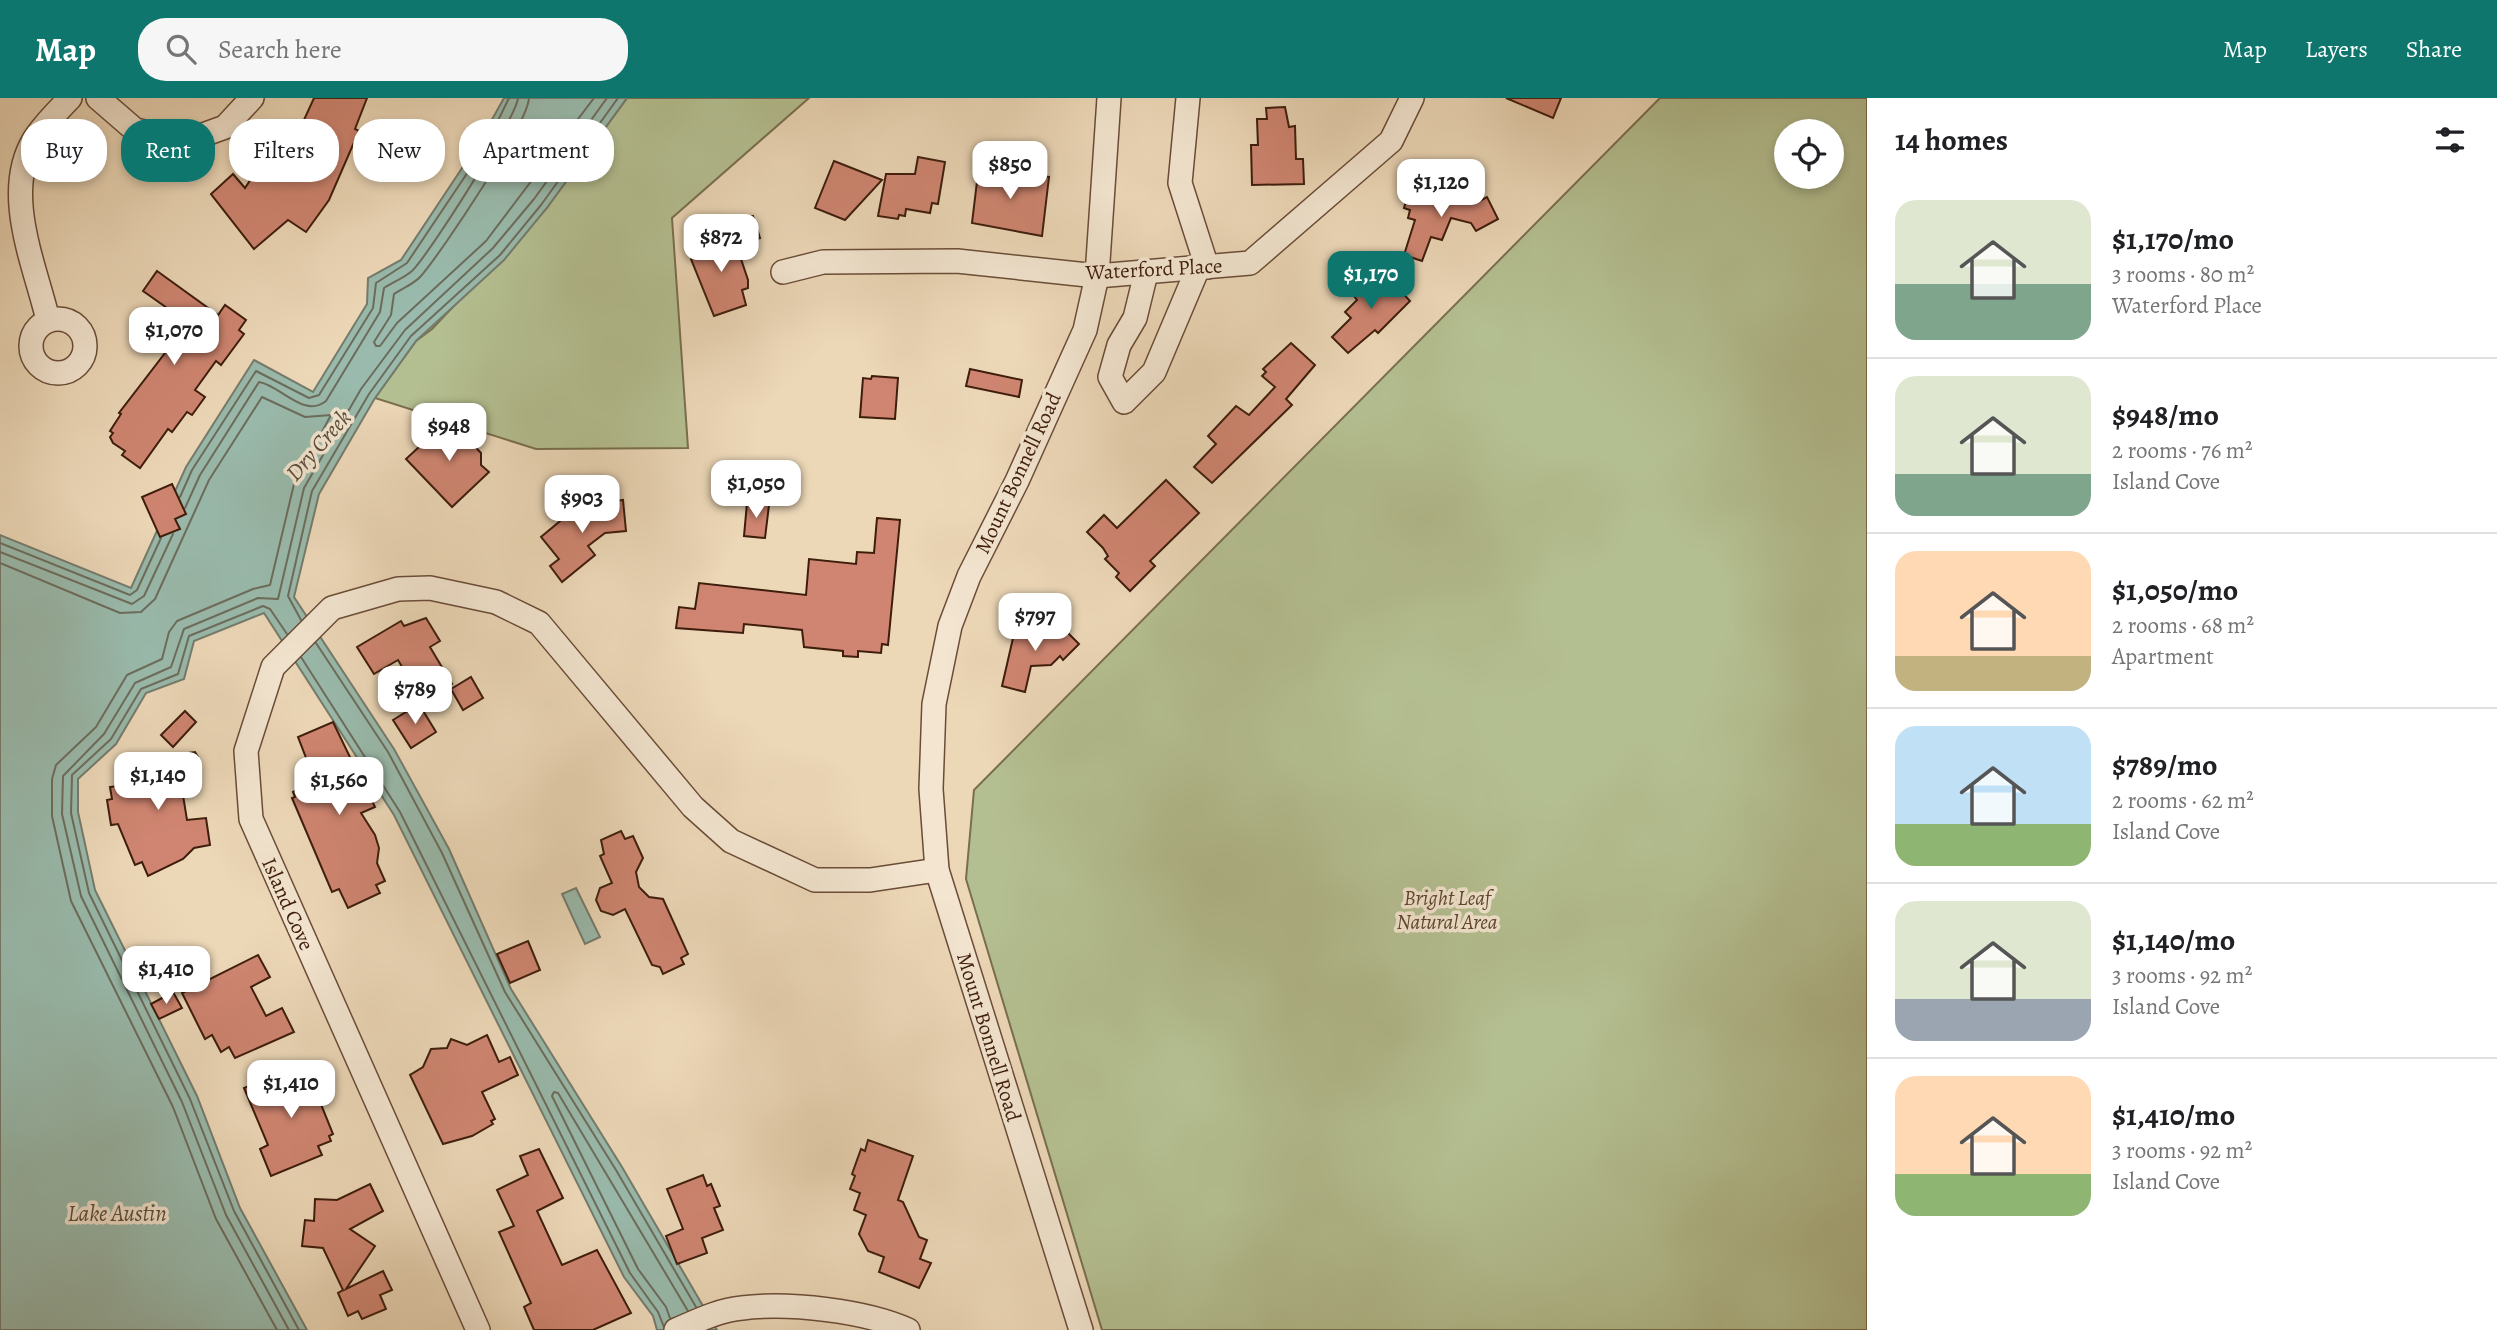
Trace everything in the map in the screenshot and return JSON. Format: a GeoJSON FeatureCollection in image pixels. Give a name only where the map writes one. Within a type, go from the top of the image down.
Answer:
{"type":"FeatureCollection","features":[{"type":"Feature","properties":{"kind":"street"},"geometry":{"type":"LineString","coordinates":[[48,320],[19,201],[24,169],[34,140],[70,98]]}},
{"type":"Feature","properties":{"kind":"street"},"geometry":{"type":"LineString","coordinates":[[98,98],[135,130],[174,138],[204,135],[225,127],[253,98]]}},
{"type":"Feature","properties":{"kind":"street","name":"Mount Bonnell Road"},"geometry":{"type":"LineString","coordinates":[[1081,1330],[937,870],[931,789],[934,704],[950,626],[969,576],[1017,481],[1085,330],[1097,276],[1109,98]]}},
{"type":"Feature","properties":{"kind":"street"},"geometry":{"type":"LineString","coordinates":[[1146,273],[1135,318],[1119,345],[1110,377],[1124,402],[1154,372],[1202,268],[1180,183],[1188,98]]}},
{"type":"Feature","properties":{"kind":"street","name":"Waterford Place"},"geometry":{"type":"LineString","coordinates":[[783,272],[823,262],[957,261],[1097,276],[1250,263],[1391,141],[1412,98]]}},
{"type":"Feature","properties":{"kind":"street","name":"Island Cove"},"geometry":{"type":"LineString","coordinates":[[478,1330],[251,819],[246,751],[273,667],[332,608],[398,589],[429,589],[496,602],[539,623],[693,807],[731,841],[815,880],[870,880],[937,870]]}},
{"type":"Feature","properties":{"kind":"street"},"geometry":{"type":"LineString","coordinates":[[676,1330],[716,1313],[743,1307],[799,1308],[885,1320],[908,1330]]}},
{"type":"Feature","properties":{"kind":"green space"},"geometry":{"type":"Polygon","coordinates":[[[627,98],[809,98],[672,218],[688,448],[536,449],[375,398],[416,341],[432,329],[546,209],[566,182],[614,182],[614,119],[612,119],[627,98]]]}},
{"type":"Feature","properties":{"kind":"green space","name":"Bright Leaf Natural Area"},"geometry":{"type":"Polygon","coordinates":[[[1660,98],[1867,98],[1867,1330],[1102,1330],[966,879],[974,790],[1660,98]]]}},
{"type":"Feature","properties":{"kind":"water","name":"Lake Austin"},"geometry":{"type":"Polygon","coordinates":[[[504,98],[627,98],[612,119],[492,119],[504,98]]]}},
{"type":"Feature","properties":{"kind":"water","name":"Lake Austin"},"geometry":{"type":"Polygon","coordinates":[[[459,173],[459,182],[566,182],[504,260],[416,341],[375,398],[319,494],[294,597],[394,749],[449,849],[511,989],[622,1167],[717,1330],[657,1330],[653,1316],[624,1277],[394,815],[264,613],[194,641],[184,679],[146,693],[116,744],[78,779],[78,812],[95,890],[197,1096],[240,1208],[307,1330],[0,1330],[0,535],[131,588],[186,467],[254,360],[313,392],[367,304],[368,278],[401,260],[459,173]]]}},
{"type":"Feature","properties":{"kind":"water"},"geometry":{"type":"Polygon","coordinates":[[[576,888],[600,937],[585,944],[562,894],[576,888]]]}},
{"type":"Feature","properties":{"kind":"building"},"geometry":{"type":"Polygon","coordinates":[[[314,98],[367,98],[359,119],[353,119],[353,145],[339,177],[339,119],[304,119],[314,98]]]}},
{"type":"Feature","properties":{"kind":"building"},"geometry":{"type":"Polygon","coordinates":[[[1506,98],[1561,98],[1553,118],[1506,98]]]}},
{"type":"Feature","properties":{"kind":"building"},"geometry":{"type":"Polygon","coordinates":[[[1285,107],[1289,127],[1295,126],[1296,159],[1303,159],[1304,184],[1252,185],[1251,145],[1258,145],[1257,119],[1267,119],[1266,108],[1285,107]]]}},
{"type":"Feature","properties":{"kind":"building"},"geometry":{"type":"Polygon","coordinates":[[[918,157],[945,162],[938,204],[932,203],[930,213],[906,209],[905,216],[899,215],[898,219],[878,216],[886,174],[915,174],[918,157]]]}},
{"type":"Feature","properties":{"kind":"building"},"geometry":{"type":"Polygon","coordinates":[[[834,161],[882,180],[845,220],[815,208],[834,161]]]}},
{"type":"Feature","properties":{"kind":"building"},"geometry":{"type":"Polygon","coordinates":[[[979,165],[998,167],[997,171],[1049,177],[1042,236],[972,223],[979,165]]]}},
{"type":"Feature","properties":{"kind":"building"},"geometry":{"type":"Polygon","coordinates":[[[229,178],[229,182],[240,182],[245,188],[249,182],[337,182],[329,200],[306,232],[288,220],[254,249],[211,194],[229,178]]]}},
{"type":"Feature","properties":{"kind":"building"},"geometry":{"type":"Polygon","coordinates":[[[1409,191],[1434,198],[1436,193],[1474,204],[1487,197],[1498,219],[1476,231],[1471,223],[1451,218],[1442,240],[1431,237],[1422,261],[1404,255],[1415,220],[1408,218],[1410,210],[1404,208],[1409,191]]]}},
{"type":"Feature","properties":{"kind":"building"},"geometry":{"type":"Polygon","coordinates":[[[753,216],[760,238],[738,245],[731,223],[753,216]]]}},
{"type":"Feature","properties":{"kind":"building"},"geometry":{"type":"Polygon","coordinates":[[[732,232],[748,280],[748,288],[742,290],[746,305],[714,316],[691,259],[697,257],[694,248],[732,232]]]}},
{"type":"Feature","properties":{"kind":"building"},"geometry":{"type":"Polygon","coordinates":[[[1381,270],[1410,301],[1378,333],[1375,330],[1348,353],[1332,337],[1351,318],[1345,312],[1357,300],[1354,296],[1381,270]]]}},
{"type":"Feature","properties":{"kind":"building"},"geometry":{"type":"Polygon","coordinates":[[[157,271],[218,315],[225,305],[246,320],[239,330],[244,334],[221,365],[216,361],[195,390],[205,397],[192,415],[187,412],[172,432],[168,429],[140,468],[122,455],[125,451],[113,443],[110,437],[113,433],[110,431],[121,414],[119,413],[165,353],[145,339],[167,308],[143,291],[157,271]]]}},
{"type":"Feature","properties":{"kind":"building"},"geometry":{"type":"Polygon","coordinates":[[[1291,343],[1315,365],[1286,399],[1292,405],[1212,483],[1194,467],[1216,444],[1208,436],[1236,406],[1249,415],[1275,387],[1262,376],[1266,372],[1263,369],[1291,343]]]}},
{"type":"Feature","properties":{"kind":"building"},"geometry":{"type":"Polygon","coordinates":[[[970,369],[1022,380],[1019,397],[966,386],[970,369]]]}},
{"type":"Feature","properties":{"kind":"building"},"geometry":{"type":"Polygon","coordinates":[[[872,376],[898,378],[895,419],[860,417],[863,378],[871,379],[872,376]]]}},
{"type":"Feature","properties":{"kind":"building"},"geometry":{"type":"Polygon","coordinates":[[[449,419],[481,453],[481,465],[489,472],[452,507],[406,459],[449,419]]]}},
{"type":"Feature","properties":{"kind":"building"},"geometry":{"type":"Polygon","coordinates":[[[1166,480],[1199,513],[1150,561],[1155,566],[1130,591],[1116,577],[1119,573],[1105,559],[1108,556],[1103,548],[1087,532],[1104,515],[1117,528],[1166,480]]]}},
{"type":"Feature","properties":{"kind":"building"},"geometry":{"type":"Polygon","coordinates":[[[172,484],[186,514],[175,519],[180,529],[160,537],[142,497],[172,484]]]}},
{"type":"Feature","properties":{"kind":"building"},"geometry":{"type":"Polygon","coordinates":[[[623,500],[626,531],[605,533],[588,546],[595,555],[562,582],[550,566],[559,559],[541,537],[577,507],[623,500]]]}},
{"type":"Feature","properties":{"kind":"building"},"geometry":{"type":"Polygon","coordinates":[[[747,503],[769,505],[765,538],[744,536],[747,503]]]}},
{"type":"Feature","properties":{"kind":"building"},"geometry":{"type":"Polygon","coordinates":[[[877,518],[900,520],[888,645],[882,644],[881,653],[858,651],[858,657],[843,656],[843,651],[804,647],[802,630],[744,624],[743,633],[676,628],[679,607],[695,609],[699,583],[806,595],[809,559],[856,564],[857,552],[874,553],[877,518]]]}},
{"type":"Feature","properties":{"kind":"building"},"geometry":{"type":"Polygon","coordinates":[[[426,618],[440,641],[430,647],[452,684],[423,702],[398,660],[374,674],[357,647],[401,621],[404,626],[426,618]]]}},
{"type":"Feature","properties":{"kind":"building"},"geometry":{"type":"Polygon","coordinates":[[[1059,624],[1079,644],[1063,660],[1060,656],[1051,665],[1031,666],[1025,692],[1002,686],[1016,625],[1029,626],[1047,636],[1059,624]]]}},
{"type":"Feature","properties":{"kind":"building"},"geometry":{"type":"Polygon","coordinates":[[[471,677],[483,698],[463,710],[451,689],[471,677]]]}},
{"type":"Feature","properties":{"kind":"building"},"geometry":{"type":"Polygon","coordinates":[[[419,704],[436,732],[411,748],[393,720],[419,704]]]}},
{"type":"Feature","properties":{"kind":"building"},"geometry":{"type":"Polygon","coordinates":[[[185,711],[196,722],[173,747],[161,735],[185,711]]]}},
{"type":"Feature","properties":{"kind":"building"},"geometry":{"type":"Polygon","coordinates":[[[333,722],[362,782],[369,779],[377,798],[372,801],[375,807],[361,813],[375,835],[379,848],[377,863],[385,881],[376,885],[380,893],[348,908],[339,889],[332,892],[292,798],[295,797],[293,792],[315,781],[298,737],[333,722]]]}},
{"type":"Feature","properties":{"kind":"building"},"geometry":{"type":"Polygon","coordinates":[[[195,752],[198,757],[199,780],[181,783],[187,820],[206,818],[210,845],[194,848],[183,859],[148,876],[142,862],[135,865],[118,824],[111,825],[107,800],[112,799],[110,787],[124,785],[123,775],[135,773],[134,768],[139,767],[138,759],[195,752]]]}},
{"type":"Feature","properties":{"kind":"building"},"geometry":{"type":"Polygon","coordinates":[[[621,831],[625,839],[633,836],[643,858],[636,872],[639,887],[649,897],[663,899],[688,954],[681,958],[684,964],[663,974],[660,967],[652,965],[625,909],[613,915],[601,911],[596,900],[600,888],[612,883],[600,856],[604,854],[601,840],[621,831]]]}},
{"type":"Feature","properties":{"kind":"building"},"geometry":{"type":"Polygon","coordinates":[[[528,941],[540,970],[510,983],[497,954],[528,941]]]}},
{"type":"Feature","properties":{"kind":"building"},"geometry":{"type":"Polygon","coordinates":[[[258,955],[270,977],[251,987],[266,1016],[282,1008],[294,1032],[235,1058],[229,1047],[221,1052],[212,1035],[205,1039],[182,993],[258,955]]]}},
{"type":"Feature","properties":{"kind":"building"},"geometry":{"type":"Polygon","coordinates":[[[173,992],[182,1008],[159,1019],[151,1004],[173,992]]]}},
{"type":"Feature","properties":{"kind":"building"},"geometry":{"type":"Polygon","coordinates":[[[487,1035],[499,1062],[510,1057],[518,1075],[482,1092],[495,1119],[491,1121],[493,1124],[472,1136],[443,1144],[410,1075],[423,1067],[431,1049],[447,1048],[451,1039],[467,1045],[487,1035]]]}},
{"type":"Feature","properties":{"kind":"building"},"geometry":{"type":"Polygon","coordinates":[[[318,1070],[328,1093],[318,1097],[333,1134],[329,1136],[331,1141],[318,1146],[322,1155],[271,1176],[260,1149],[268,1145],[244,1088],[269,1078],[271,1082],[286,1076],[289,1082],[318,1070]]]}},
{"type":"Feature","properties":{"kind":"building"},"geometry":{"type":"Polygon","coordinates":[[[868,1140],[913,1156],[898,1200],[903,1202],[919,1237],[927,1240],[920,1259],[931,1263],[919,1288],[879,1272],[884,1257],[868,1251],[859,1234],[866,1215],[854,1210],[860,1193],[850,1189],[861,1149],[865,1151],[868,1140]]]}},
{"type":"Feature","properties":{"kind":"building"},"geometry":{"type":"Polygon","coordinates":[[[539,1149],[563,1198],[537,1211],[562,1265],[597,1250],[631,1313],[593,1330],[534,1330],[524,1307],[531,1303],[499,1232],[514,1226],[497,1190],[528,1175],[520,1156],[539,1149]]]}},
{"type":"Feature","properties":{"kind":"building"},"geometry":{"type":"Polygon","coordinates":[[[703,1175],[707,1186],[711,1184],[720,1206],[714,1208],[723,1230],[702,1238],[707,1253],[677,1264],[666,1236],[683,1229],[667,1189],[703,1175]]]}},
{"type":"Feature","properties":{"kind":"building"},"geometry":{"type":"Polygon","coordinates":[[[370,1184],[383,1211],[350,1229],[375,1246],[346,1289],[383,1271],[392,1290],[380,1295],[386,1309],[362,1319],[358,1311],[348,1316],[338,1293],[343,1290],[323,1248],[302,1246],[305,1220],[314,1221],[315,1199],[337,1200],[370,1184]]]}},
{"type":"Feature","properties":{"kind":"water label","name":"Dry Creek"},"geometry":{"type":"Point","coordinates":[318,445]}}]}
